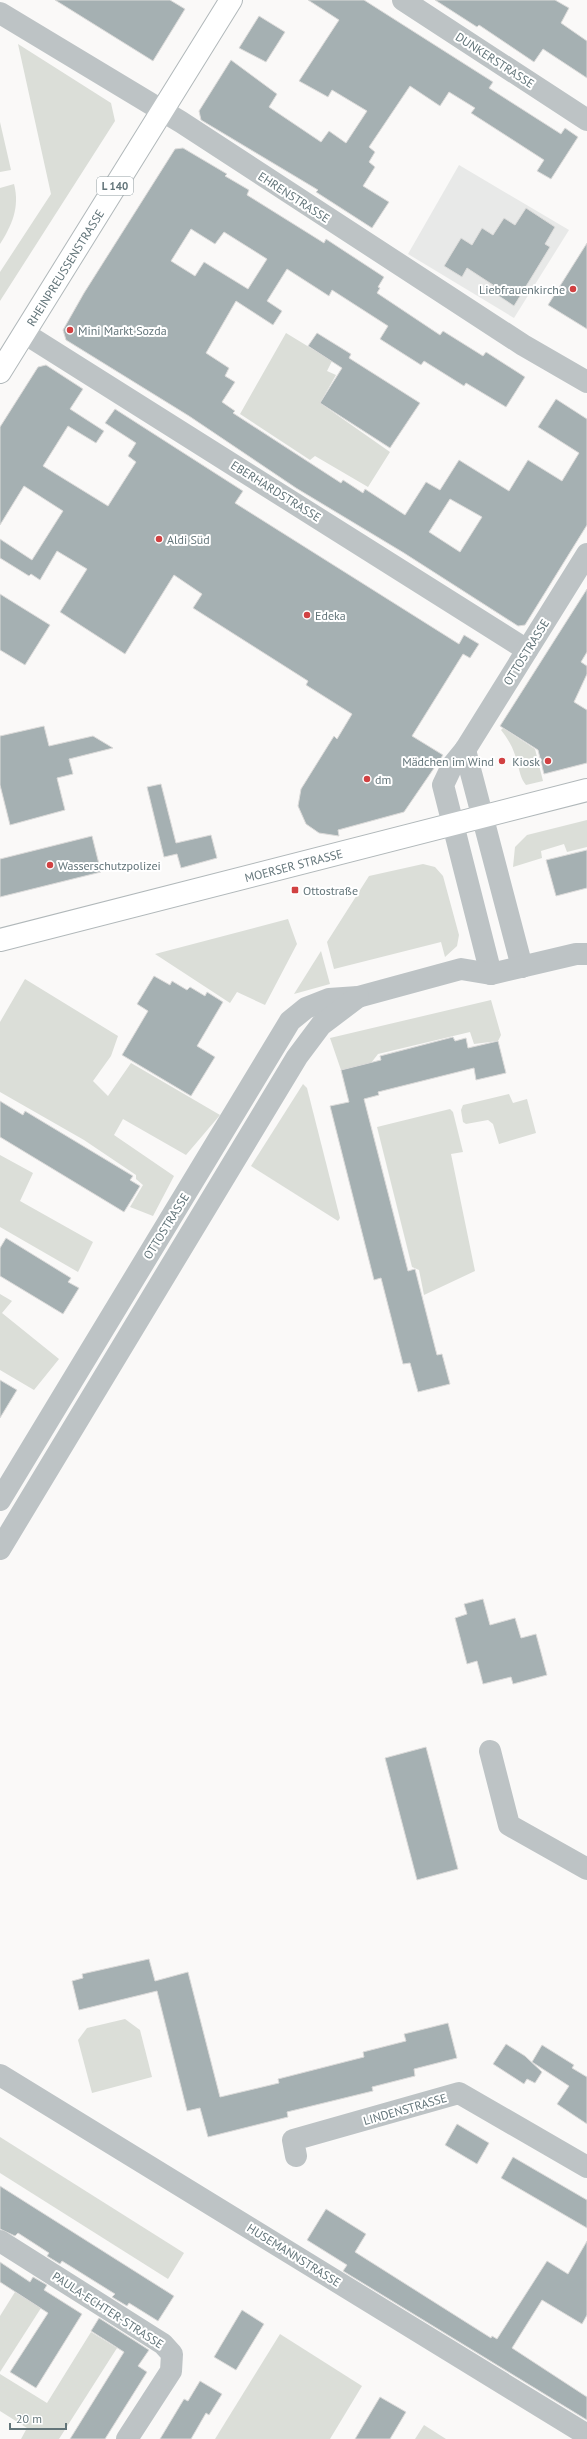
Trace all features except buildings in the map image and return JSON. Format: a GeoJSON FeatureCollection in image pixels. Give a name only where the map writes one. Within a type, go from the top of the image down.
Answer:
{"type":"FeatureCollection","features":[{"type":"Feature","properties":{"kind":"main road","name":"RHEINPREUSSENSTRASSE"},"geometry":{"type":"LineString","coordinates":[[0,372],[231,0]]}},
{"type":"Feature","properties":{"kind":"main road","name":"MOERSER STRASSE"},"geometry":{"type":"LineString","coordinates":[[0,940],[587,790]]}},
{"type":"Feature","properties":{"kind":"street","name":"DUNKERSTRASSE"},"geometry":{"type":"LineString","coordinates":[[403,0],[587,120]]}},
{"type":"Feature","properties":{"kind":"street","name":"EHRENSTRASSE"},"geometry":{"type":"LineString","coordinates":[[0,13],[162,110],[523,345],[587,382]]}},
{"type":"Feature","properties":{"kind":"street","name":"EBERHARDSTRASSE"},"geometry":{"type":"LineString","coordinates":[[24,333],[527,650]]}},
{"type":"Feature","properties":{"kind":"street","name":"OTTOSTRASSE"},"geometry":{"type":"LineString","coordinates":[[491,974],[443,785],[452,766],[465,750],[587,554]]}},
{"type":"Feature","properties":{"kind":"street"},"geometry":{"type":"LineString","coordinates":[[465,750],[522,967]]}},
{"type":"Feature","properties":{"kind":"street","name":"OTTOSTRASSE"},"geometry":{"type":"LineString","coordinates":[[25,1507],[1,1496],[290,1022],[306,1008],[329,999],[358,997],[461,969],[491,974],[576,954],[587,954]]}},
{"type":"Feature","properties":{"kind":"street","name":"OTTOSTRASSE"},"geometry":{"type":"LineString","coordinates":[[0,1549],[297,1057],[321,1025],[358,997]]}},
{"type":"Feature","properties":{"kind":"street"},"geometry":{"type":"LineString","coordinates":[[490,1751],[509,1825],[587,1869]]}},
{"type":"Feature","properties":{"kind":"street","name":"HUSEMANNSTRASSE"},"geometry":{"type":"LineString","coordinates":[[0,2075],[587,2435]]}},
{"type":"Feature","properties":{"kind":"street","name":"LINDENSTRASSE"},"geometry":{"type":"LineString","coordinates":[[296,2156],[293,2140],[459,2093],[587,2166]]}},
{"type":"Feature","properties":{"kind":"street","name":"PAULA-ECHTER-STRASSE"},"geometry":{"type":"LineString","coordinates":[[0,2241],[163,2344],[172,2354],[171,2371],[128,2439]]}},
{"type":"Feature","properties":{"kind":"shaded area"},"geometry":{"type":"Polygon","coordinates":[[[18,44],[111,103],[115,121],[0,301],[0,272],[51,194],[18,44]]]}},
{"type":"Feature","properties":{"kind":"shaded area"},"geometry":{"type":"Polygon","coordinates":[[[0,122],[11,170],[0,172],[0,122]]]}},
{"type":"Feature","properties":{"kind":"shaded area"},"geometry":{"type":"Polygon","coordinates":[[[459,165],[569,230],[514,318],[408,254],[459,165]]]}},
{"type":"Feature","properties":{"kind":"shaded area"},"geometry":{"type":"Polygon","coordinates":[[[14,184],[16,200],[14,216],[0,244],[0,188],[14,184]]]}},
{"type":"Feature","properties":{"kind":"shaded area"},"geometry":{"type":"Polygon","coordinates":[[[286,333],[332,361],[327,371],[336,375],[320,403],[390,452],[368,487],[315,456],[310,460],[240,414],[286,333]]]}},
{"type":"Feature","properties":{"kind":"shaded area"},"geometry":{"type":"Polygon","coordinates":[[[503,728],[535,749],[543,781],[526,785],[520,775],[512,748],[501,730],[503,728]]]}},
{"type":"Feature","properties":{"kind":"shaded area"},"geometry":{"type":"Polygon","coordinates":[[[587,820],[587,847],[567,852],[564,844],[541,851],[542,858],[513,867],[515,847],[527,835],[587,820]]]}},
{"type":"Feature","properties":{"kind":"shaded area"},"geometry":{"type":"Polygon","coordinates":[[[423,864],[435,867],[443,876],[459,935],[457,946],[445,957],[441,942],[334,969],[327,942],[369,876],[423,864]]]}},
{"type":"Feature","properties":{"kind":"shaded area"},"geometry":{"type":"Polygon","coordinates":[[[288,919],[297,944],[265,1005],[237,992],[230,1003],[155,954],[288,919]]]}},
{"type":"Feature","properties":{"kind":"shaded area"},"geometry":{"type":"Polygon","coordinates":[[[321,951],[330,984],[294,994],[321,951]]]}},
{"type":"Feature","properties":{"kind":"shaded area"},"geometry":{"type":"Polygon","coordinates":[[[25,979],[118,1036],[111,1056],[93,1081],[108,1096],[131,1063],[220,1115],[186,1155],[123,1119],[114,1135],[174,1176],[153,1216],[130,1207],[143,1185],[136,1179],[136,1175],[84,1140],[0,1092],[0,1022],[25,979]]]}},
{"type":"Feature","properties":{"kind":"shaded area"},"geometry":{"type":"Polygon","coordinates":[[[491,1000],[501,1035],[498,1041],[474,1044],[470,1032],[378,1054],[371,1063],[341,1070],[330,1038],[491,1000]]]}},
{"type":"Feature","properties":{"kind":"shaded area"},"geometry":{"type":"Polygon","coordinates":[[[303,1084],[307,1088],[340,1218],[338,1221],[251,1166],[303,1084]]]}},
{"type":"Feature","properties":{"kind":"shaded area"},"geometry":{"type":"Polygon","coordinates":[[[509,1094],[513,1103],[527,1099],[536,1133],[499,1144],[493,1124],[488,1120],[466,1124],[463,1122],[461,1110],[463,1105],[509,1094]]]}},
{"type":"Feature","properties":{"kind":"shaded area"},"geometry":{"type":"Polygon","coordinates":[[[450,1109],[453,1112],[463,1152],[451,1154],[475,1271],[424,1295],[419,1270],[412,1267],[377,1127],[450,1109]]]}},
{"type":"Feature","properties":{"kind":"shaded area"},"geometry":{"type":"Polygon","coordinates":[[[0,1155],[33,1173],[20,1201],[93,1242],[78,1272],[0,1227],[0,1155]]]}},
{"type":"Feature","properties":{"kind":"shaded area"},"geometry":{"type":"Polygon","coordinates":[[[0,1294],[12,1301],[2,1313],[59,1359],[34,1390],[0,1370],[0,1294]]]}},
{"type":"Feature","properties":{"kind":"shaded area"},"geometry":{"type":"Polygon","coordinates":[[[125,2019],[140,2030],[152,2077],[92,2093],[78,2040],[87,2028],[125,2019]]]}},
{"type":"Feature","properties":{"kind":"shaded area"},"geometry":{"type":"Polygon","coordinates":[[[0,2137],[184,2253],[168,2279],[0,2173],[0,2137]]]}},
{"type":"Feature","properties":{"kind":"shaded area"},"geometry":{"type":"Polygon","coordinates":[[[15,2292],[41,2308],[0,2372],[0,2316],[15,2292]]]}},
{"type":"Feature","properties":{"kind":"shaded area"},"geometry":{"type":"Polygon","coordinates":[[[91,2332],[117,2348],[59,2439],[21,2439],[27,2428],[0,2411],[0,2374],[47,2403],[91,2332]]]}},
{"type":"Feature","properties":{"kind":"shaded area"},"geometry":{"type":"Polygon","coordinates":[[[280,2334],[362,2386],[330,2439],[215,2439],[280,2334]]]}},
{"type":"Feature","properties":{"kind":"shaded area"},"geometry":{"type":"Polygon","coordinates":[[[424,2425],[446,2439],[415,2439],[424,2425]]]}},
{"type":"Feature","properties":{"kind":"place","name":"Liebfrauenkirche"},"geometry":{"type":"Point","coordinates":[573,289]}},
{"type":"Feature","properties":{"kind":"place","name":"Mini Markt Sozda"},"geometry":{"type":"Point","coordinates":[70,330]}},
{"type":"Feature","properties":{"kind":"place","name":"Aldi Süd"},"geometry":{"type":"Point","coordinates":[159,539]}},
{"type":"Feature","properties":{"kind":"place","name":"Edeka"},"geometry":{"type":"Point","coordinates":[307,615]}},
{"type":"Feature","properties":{"kind":"place","name":"Mädchen im Wind"},"geometry":{"type":"Point","coordinates":[502,761]}},
{"type":"Feature","properties":{"kind":"place","name":"Kiosk"},"geometry":{"type":"Point","coordinates":[548,761]}},
{"type":"Feature","properties":{"kind":"place","name":"dm"},"geometry":{"type":"Point","coordinates":[367,779]}},
{"type":"Feature","properties":{"kind":"place","name":"Wasserschutzpolizei"},"geometry":{"type":"Point","coordinates":[50,865]}},
{"type":"Feature","properties":{"kind":"place","name":"Ottostraße"},"geometry":{"type":"Point","coordinates":[295,890]}}]}
